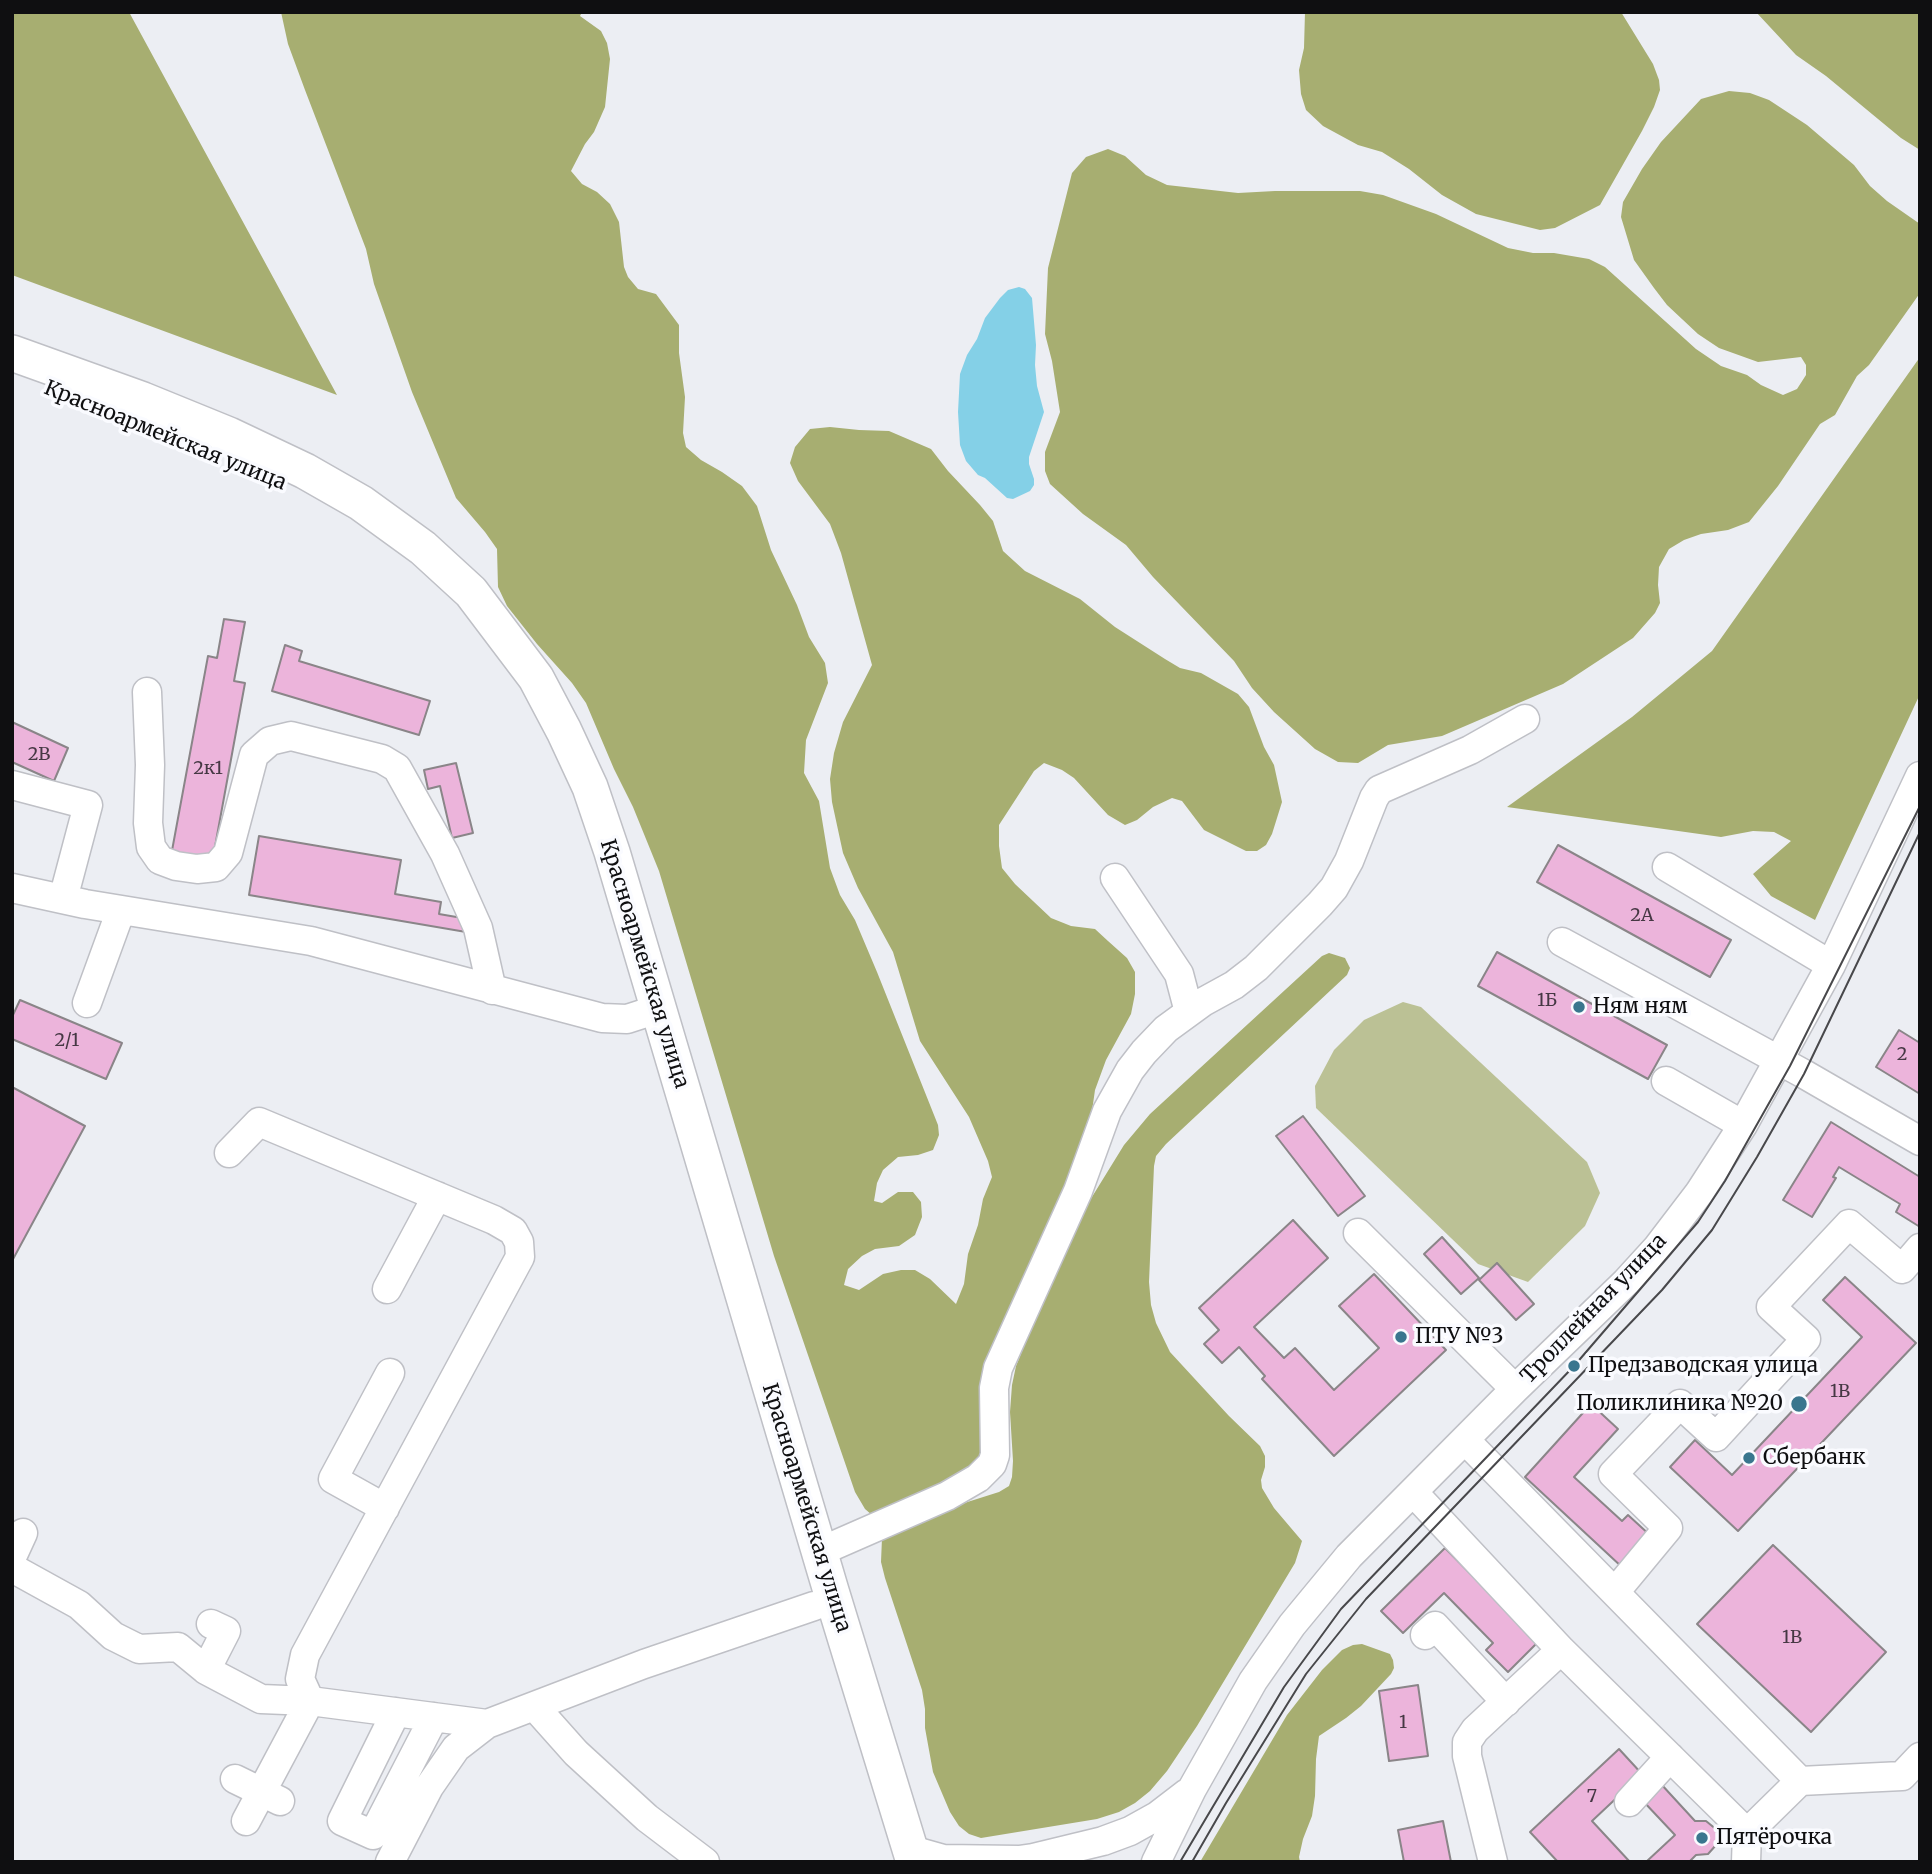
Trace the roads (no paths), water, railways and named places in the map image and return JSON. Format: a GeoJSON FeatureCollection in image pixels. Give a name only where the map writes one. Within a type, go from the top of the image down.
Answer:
{"type":"FeatureCollection","features":[{"type":"Feature","properties":{"kind":"main road","name":"Красноармейская улица"},"geometry":{"type":"LineString","coordinates":[[12,353],[143,400],[229,435],[305,471],[371,510],[423,548],[471,592],[536,678],[590,788],[612,852],[649,1013],[819,1598],[905,1858]]}},
{"type":"Feature","properties":{"kind":"main road","name":"Красноармейская улица"},"geometry":{"type":"LineString","coordinates":[[12,374],[148,424],[228,457],[332,509],[375,536],[417,568],[449,598],[507,672],[539,723],[571,793],[608,904],[649,1013],[820,1552],[819,1598]]}},
{"type":"Feature","properties":{"kind":"street"},"geometry":{"type":"LineString","coordinates":[[147,692],[150,765],[148,823],[150,846],[160,860],[197,869],[216,867],[228,853],[254,755],[270,741],[291,736],[382,759],[397,768],[445,854],[478,928],[492,990]]}},
{"type":"Feature","properties":{"kind":"street"},"geometry":{"type":"LineString","coordinates":[[820,1552],[947,1496],[978,1478],[992,1464],[995,1455],[993,1405],[998,1368],[1078,1191],[1107,1111],[1130,1070],[1144,1052],[1166,1029],[1256,968],[1320,904],[1334,888],[1349,861],[1379,790],[1470,750],[1525,719]]}},
{"type":"Feature","properties":{"kind":"street","name":"Троллейная улица"},"geometry":{"type":"LineString","coordinates":[[1156,1862],[1192,1789],[1253,1681],[1292,1625],[1349,1556],[1515,1389],[1618,1291],[1657,1248],[1699,1194],[1743,1125],[1779,1061],[1911,817],[1920,776]]}},
{"type":"Feature","properties":{"kind":"street"},"geometry":{"type":"LineString","coordinates":[[12,785],[88,805],[63,899]]}},
{"type":"Feature","properties":{"kind":"street"},"geometry":{"type":"LineString","coordinates":[[1667,867],[1831,965]]}},
{"type":"Feature","properties":{"kind":"street"},"geometry":{"type":"LineString","coordinates":[[1115,877],[1179,974],[1189,1012]]}},
{"type":"Feature","properties":{"kind":"street"},"geometry":{"type":"LineString","coordinates":[[12,888],[121,910],[311,941],[602,1018],[627,1019],[649,1013]]}},
{"type":"Feature","properties":{"kind":"street"},"geometry":{"type":"LineString","coordinates":[[88,1003],[121,910]]}},
{"type":"Feature","properties":{"kind":"street"},"geometry":{"type":"LineString","coordinates":[[1562,942],[1920,1141]]}},
{"type":"Feature","properties":{"kind":"street"},"geometry":{"type":"LineString","coordinates":[[1667,1081],[1743,1125]]}},
{"type":"Feature","properties":{"kind":"street"},"geometry":{"type":"LineString","coordinates":[[229,1153],[259,1122],[494,1220],[513,1231],[519,1242],[520,1257],[305,1655],[300,1679],[310,1701],[271,1797],[246,1821]]}},
{"type":"Feature","properties":{"kind":"street"},"geometry":{"type":"LineString","coordinates":[[387,1289],[437,1196]]}},
{"type":"Feature","properties":{"kind":"street"},"geometry":{"type":"LineString","coordinates":[[1615,1592],[1668,1528],[1613,1474],[1680,1404],[1716,1437],[1807,1339],[1771,1307],[1849,1224],[1902,1269],[1920,1248]]}},
{"type":"Feature","properties":{"kind":"street"},"geometry":{"type":"LineString","coordinates":[[1358,1233],[1515,1389]]}},
{"type":"Feature","properties":{"kind":"street"},"geometry":{"type":"LineString","coordinates":[[385,1508],[333,1479],[390,1373]]}},
{"type":"Feature","properties":{"kind":"street"},"geometry":{"type":"LineString","coordinates":[[1465,1440],[1800,1781]]}},
{"type":"Feature","properties":{"kind":"street"},"geometry":{"type":"LineString","coordinates":[[1413,1492],[1561,1650],[1747,1833]]}},
{"type":"Feature","properties":{"kind":"street"},"geometry":{"type":"LineString","coordinates":[[12,1569],[79,1605],[113,1636],[139,1648],[178,1647],[206,1670],[261,1699],[310,1701],[487,1724]]}},
{"type":"Feature","properties":{"kind":"street"},"geometry":{"type":"LineString","coordinates":[[390,1862],[429,1787],[456,1748],[487,1724],[819,1598]]}},
{"type":"Feature","properties":{"kind":"street"},"geometry":{"type":"LineString","coordinates":[[206,1670],[226,1631],[211,1624]]}},
{"type":"Feature","properties":{"kind":"street"},"geometry":{"type":"LineString","coordinates":[[1425,1635],[1435,1626],[1506,1702]]}},
{"type":"Feature","properties":{"kind":"street"},"geometry":{"type":"LineString","coordinates":[[1493,1862],[1467,1756],[1467,1742],[1475,1730],[1561,1650]]}},
{"type":"Feature","properties":{"kind":"street"},"geometry":{"type":"LineString","coordinates":[[535,1707],[576,1753],[626,1800],[705,1862]]}},
{"type":"Feature","properties":{"kind":"street"},"geometry":{"type":"LineString","coordinates":[[396,1712],[342,1821],[373,1835],[434,1717]]}},
{"type":"Feature","properties":{"kind":"street"},"geometry":{"type":"LineString","coordinates":[[1629,1802],[1670,1757]]}},
{"type":"Feature","properties":{"kind":"street"},"geometry":{"type":"LineString","coordinates":[[1746,1862],[1747,1833],[1800,1781],[1914,1775]]}},
{"type":"Feature","properties":{"kind":"street"},"geometry":{"type":"LineString","coordinates":[[235,1779],[271,1797]]}},
{"type":"Feature","properties":{"kind":"street"},"geometry":{"type":"LineString","coordinates":[[905,1858],[1027,1860],[1103,1841],[1130,1831],[1157,1816],[1192,1789]]}},
{"type":"Feature","properties":{"kind":"water"},"geometry":{"type":"Polygon","coordinates":[[[1019,287],[1025,289],[1032,298],[1037,386],[1044,412],[1029,457],[1034,485],[1030,491],[1013,499],[1007,498],[978,475],[966,461],[960,445],[958,412],[960,374],[985,318],[1008,290],[1019,287]]]}},
{"type":"Feature","properties":{"kind":"tram line"},"geometry":{"type":"LineString","coordinates":[[1180,1862],[1284,1687],[1341,1609],[1574,1366],[1698,1222],[1725,1181],[1790,1066],[1920,806]]}},
{"type":"Feature","properties":{"kind":"tram line"},"geometry":{"type":"LineString","coordinates":[[1192,1862],[1306,1674],[1366,1599],[1662,1290],[1712,1230],[1804,1074],[1920,832]]}},
{"type":"Feature","properties":{"kind":"place","name":"Ням ням"},"geometry":{"type":"Point","coordinates":[1579,1007]}},
{"type":"Feature","properties":{"kind":"place","name":"ПТУ №3"},"geometry":{"type":"Point","coordinates":[1401,1337]}},
{"type":"Feature","properties":{"kind":"place","name":"Предзаводская улица"},"geometry":{"type":"Point","coordinates":[1574,1366]}},
{"type":"Feature","properties":{"kind":"place","name":"Поликлиника №20"},"geometry":{"type":"Point","coordinates":[1799,1404]}},
{"type":"Feature","properties":{"kind":"place","name":"Сбербанк"},"geometry":{"type":"Point","coordinates":[1749,1458]}},
{"type":"Feature","properties":{"kind":"place","name":"Пятёрочка"},"geometry":{"type":"Point","coordinates":[1702,1838]}}]}
